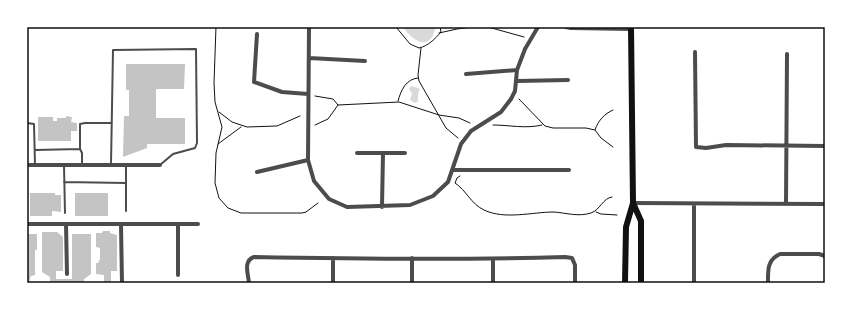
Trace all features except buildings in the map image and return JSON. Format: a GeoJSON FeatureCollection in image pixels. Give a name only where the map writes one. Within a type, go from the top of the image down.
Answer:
{"type":"FeatureCollection","features":[{"type":"Feature","properties":{"kind":"main road"},"geometry":{"type":"LineString","coordinates":[[625,283],[626,227],[633,203],[631,28]]}},
{"type":"Feature","properties":{"kind":"main road"},"geometry":{"type":"LineString","coordinates":[[633,203],[641,221],[641,283]]}},
{"type":"Feature","properties":{"kind":"street"},"geometry":{"type":"LineString","coordinates":[[309,27],[308,160],[314,181],[329,199],[347,206],[382,207],[410,205],[433,196],[448,182],[461,144],[470,131],[501,112],[515,91],[517,70],[525,49],[538,27]]}},
{"type":"Feature","properties":{"kind":"street"},"geometry":{"type":"LineString","coordinates":[[566,27],[631,28]]}},
{"type":"Feature","properties":{"kind":"street"},"geometry":{"type":"LineString","coordinates":[[257,34],[254,82],[282,92],[308,94]]}},
{"type":"Feature","properties":{"kind":"street"},"geometry":{"type":"LineString","coordinates":[[696,52],[696,147],[706,148],[726,145],[825,146]]}},
{"type":"Feature","properties":{"kind":"street"},"geometry":{"type":"LineString","coordinates":[[786,204],[787,54]]}},
{"type":"Feature","properties":{"kind":"street"},"geometry":{"type":"LineString","coordinates":[[309,58],[365,61]]}},
{"type":"Feature","properties":{"kind":"street"},"geometry":{"type":"LineString","coordinates":[[466,74],[517,70]]}},
{"type":"Feature","properties":{"kind":"street"},"geometry":{"type":"LineString","coordinates":[[517,81],[568,80]]}},
{"type":"Feature","properties":{"kind":"street"},"geometry":{"type":"LineString","coordinates":[[357,153],[405,153]]}},
{"type":"Feature","properties":{"kind":"street"},"geometry":{"type":"LineString","coordinates":[[382,207],[383,153]]}},
{"type":"Feature","properties":{"kind":"street"},"geometry":{"type":"LineString","coordinates":[[257,172],[308,160]]}},
{"type":"Feature","properties":{"kind":"street"},"geometry":{"type":"LineString","coordinates":[[27,165],[160,165]]}},
{"type":"Feature","properties":{"kind":"street"},"geometry":{"type":"LineString","coordinates":[[453,170],[569,170]]}},
{"type":"Feature","properties":{"kind":"street"},"geometry":{"type":"LineString","coordinates":[[633,203],[825,204]]}},
{"type":"Feature","properties":{"kind":"street"},"geometry":{"type":"LineString","coordinates":[[694,204],[694,283]]}},
{"type":"Feature","properties":{"kind":"street"},"geometry":{"type":"LineString","coordinates":[[27,224],[198,224]]}},
{"type":"Feature","properties":{"kind":"street"},"geometry":{"type":"LineString","coordinates":[[66,224],[67,274]]}},
{"type":"Feature","properties":{"kind":"street"},"geometry":{"type":"LineString","coordinates":[[121,224],[122,283]]}},
{"type":"Feature","properties":{"kind":"street"},"geometry":{"type":"LineString","coordinates":[[178,224],[178,276]]}},
{"type":"Feature","properties":{"kind":"street"},"geometry":{"type":"LineString","coordinates":[[768,283],[770,262],[774,257],[780,254],[819,254],[825,256]]}},
{"type":"Feature","properties":{"kind":"street"},"geometry":{"type":"LineString","coordinates":[[249,283],[247,263],[249,259],[254,257],[493,259],[565,257],[572,258],[575,265],[574,283]]}},
{"type":"Feature","properties":{"kind":"street"},"geometry":{"type":"LineString","coordinates":[[333,258],[333,283]]}},
{"type":"Feature","properties":{"kind":"street"},"geometry":{"type":"LineString","coordinates":[[412,258],[412,283]]}},
{"type":"Feature","properties":{"kind":"street"},"geometry":{"type":"LineString","coordinates":[[493,259],[493,283]]}},
{"type":"Feature","properties":{"kind":"lane"},"geometry":{"type":"LineString","coordinates":[[111,165],[113,50],[196,49],[197,143],[195,148],[173,154],[160,165]]}},
{"type":"Feature","properties":{"kind":"lane"},"geometry":{"type":"LineString","coordinates":[[27,123],[34,124],[35,165]]}},
{"type":"Feature","properties":{"kind":"lane"},"geometry":{"type":"LineString","coordinates":[[82,165],[82,153],[80,149],[80,124],[112,123]]}},
{"type":"Feature","properties":{"kind":"lane"},"geometry":{"type":"LineString","coordinates":[[35,150],[80,149]]}},
{"type":"Feature","properties":{"kind":"lane"},"geometry":{"type":"LineString","coordinates":[[64,165],[64,213]]}},
{"type":"Feature","properties":{"kind":"lane"},"geometry":{"type":"LineString","coordinates":[[126,165],[126,211]]}},
{"type":"Feature","properties":{"kind":"lane"},"geometry":{"type":"LineString","coordinates":[[64,182],[126,183]]}},
{"type":"Feature","properties":{"kind":"path"},"geometry":{"type":"LineString","coordinates":[[216,27],[214,82],[215,102],[222,127],[216,153],[214,183],[219,198],[228,208],[246,214],[302,213],[306,212],[318,203]]}},
{"type":"Feature","properties":{"kind":"path"},"geometry":{"type":"LineString","coordinates":[[396,27],[413,46],[419,48],[430,43],[440,33],[472,27]]}},
{"type":"Feature","properties":{"kind":"path"},"geometry":{"type":"LineString","coordinates":[[440,27],[440,33]]}},
{"type":"Feature","properties":{"kind":"path"},"geometry":{"type":"LineString","coordinates":[[488,27],[524,37]]}},
{"type":"Feature","properties":{"kind":"path"},"geometry":{"type":"LineString","coordinates":[[421,48],[419,81],[448,131],[458,138]]}},
{"type":"Feature","properties":{"kind":"path"},"geometry":{"type":"LineString","coordinates":[[398,102],[400,94],[407,83],[412,78],[418,78]]}},
{"type":"Feature","properties":{"kind":"path"},"geometry":{"type":"LineString","coordinates":[[315,96],[333,99],[338,106]]}},
{"type":"Feature","properties":{"kind":"path"},"geometry":{"type":"LineString","coordinates":[[519,98],[542,124]]}},
{"type":"Feature","properties":{"kind":"path"},"geometry":{"type":"LineString","coordinates":[[338,106],[398,102],[440,116],[459,118],[470,123]]}},
{"type":"Feature","properties":{"kind":"path"},"geometry":{"type":"LineString","coordinates":[[315,125],[328,119],[338,106]]}},
{"type":"Feature","properties":{"kind":"path"},"geometry":{"type":"LineString","coordinates":[[595,130],[602,117],[607,112],[613,110]]}},
{"type":"Feature","properties":{"kind":"path"},"geometry":{"type":"LineString","coordinates":[[219,112],[232,122],[242,126],[273,127],[284,124],[300,116]]}},
{"type":"Feature","properties":{"kind":"path"},"geometry":{"type":"LineString","coordinates":[[493,125],[529,127],[542,124],[553,128],[579,128],[595,130],[601,138],[613,147]]}},
{"type":"Feature","properties":{"kind":"path"},"geometry":{"type":"LineString","coordinates":[[218,144],[242,126]]}},
{"type":"Feature","properties":{"kind":"path"},"geometry":{"type":"LineString","coordinates":[[460,176],[457,178],[455,183],[465,191],[477,206],[489,212],[508,214],[556,212],[575,215],[596,211],[606,199],[612,197]]}},
{"type":"Feature","properties":{"kind":"path"},"geometry":{"type":"LineString","coordinates":[[596,211],[601,214],[617,215]]}},
{"type":"Feature","properties":{"kind":"shaded area"},"geometry":{"type":"Polygon","coordinates":[[[403,27],[434,27],[435,29],[429,41],[420,42],[415,40],[403,27]]]}},
{"type":"Feature","properties":{"kind":"shaded area"},"geometry":{"type":"Polygon","coordinates":[[[412,86],[420,89],[418,101],[416,103],[410,100],[412,94],[409,88],[412,86]]]}}]}
